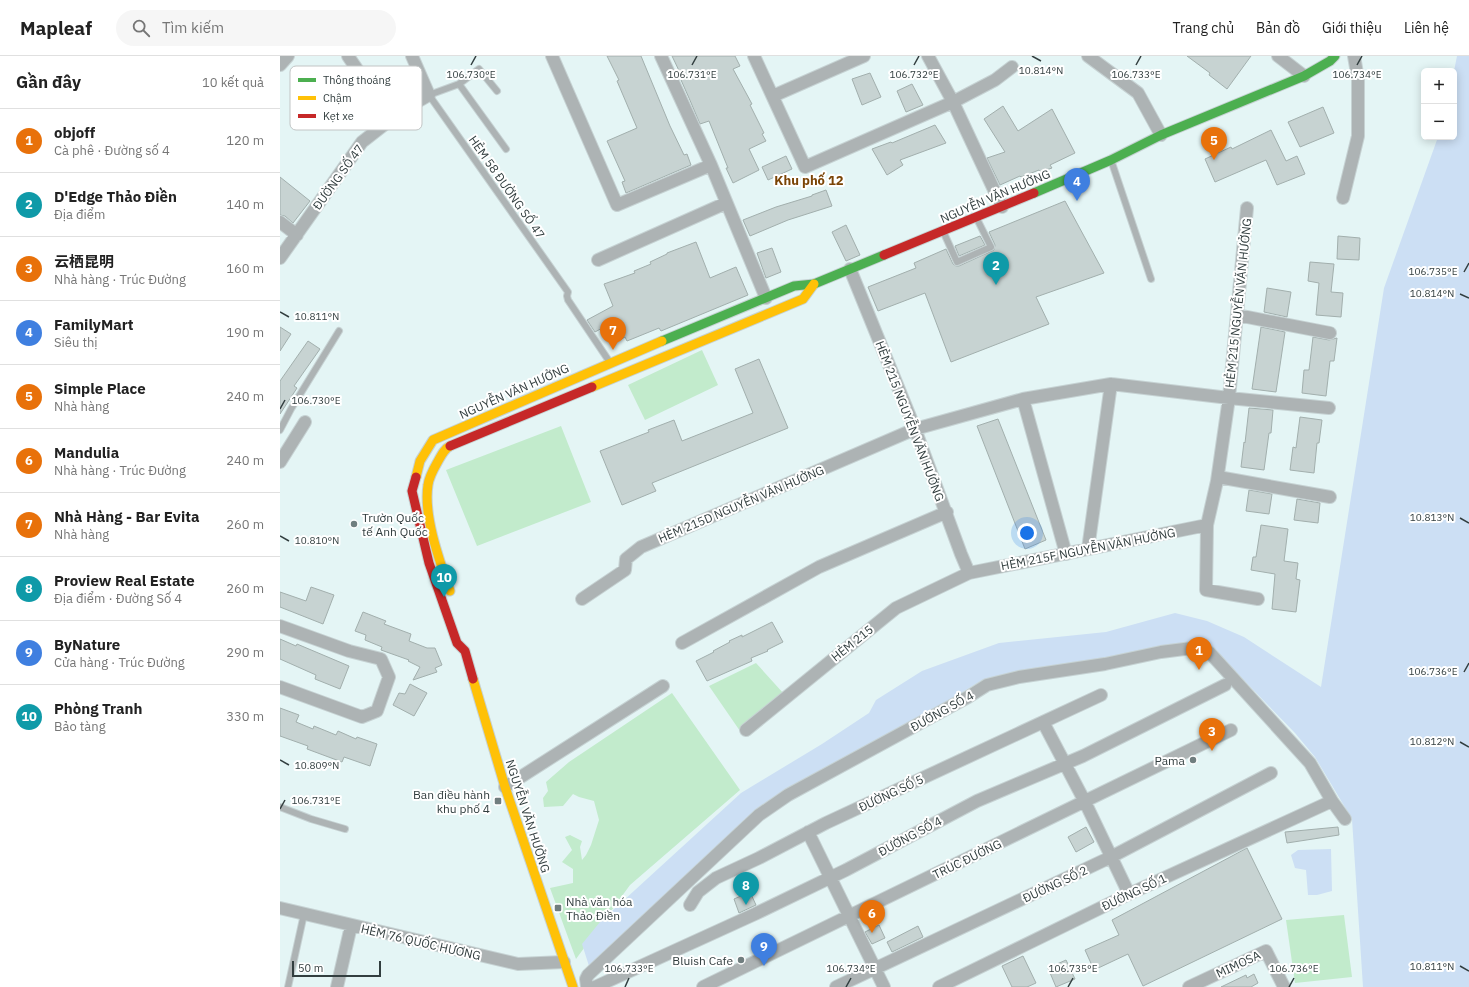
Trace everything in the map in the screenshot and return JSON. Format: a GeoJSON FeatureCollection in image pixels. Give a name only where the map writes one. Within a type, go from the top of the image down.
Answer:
{"type":"FeatureCollection","features":[{"type":"Feature","properties":{"kind":"main road","name":"NGUYỄN VĂN HƯỞNG"},"geometry":{"type":"LineString","coordinates":[[573,987],[505,787],[465,651],[458,643],[428,563],[412,491],[420,461],[433,440],[610,362],[794,286],[814,284],[1002,208],[1111,160],[1161,136],[1304,76],[1330,61],[1335,56]]}},
{"type":"Feature","properties":{"kind":"main road","name":"NGUYỄN VĂN HƯỞNG"},"geometry":{"type":"LineString","coordinates":[[453,600],[439,558],[426,497],[428,484],[435,467],[446,448],[802,299],[814,284]]}},
{"type":"Feature","properties":{"kind":"main road"},"geometry":{"type":"LineString","coordinates":[[701,325],[708,339]]}},
{"type":"Feature","properties":{"kind":"main road"},"geometry":{"type":"LineString","coordinates":[[465,651],[468,642]]}},
{"type":"Feature","properties":{"kind":"street"},"geometry":{"type":"LineString","coordinates":[[280,65],[288,56]]}},
{"type":"Feature","properties":{"kind":"street"},"geometry":{"type":"LineString","coordinates":[[348,56],[355,66]]}},
{"type":"Feature","properties":{"kind":"street"},"geometry":{"type":"LineString","coordinates":[[412,56],[417,66]]}},
{"type":"Feature","properties":{"kind":"street"},"geometry":{"type":"LineString","coordinates":[[552,56],[617,205],[711,165]]}},
{"type":"Feature","properties":{"kind":"street"},"geometry":{"type":"LineString","coordinates":[[661,56],[711,165],[766,298]]}},
{"type":"Feature","properties":{"kind":"street"},"geometry":{"type":"LineString","coordinates":[[754,56],[805,166],[953,102],[995,80],[1012,67]]}},
{"type":"Feature","properties":{"kind":"street"},"geometry":{"type":"LineString","coordinates":[[773,96],[864,56]]}},
{"type":"Feature","properties":{"kind":"street"},"geometry":{"type":"LineString","coordinates":[[928,56],[953,102],[1002,208]]}},
{"type":"Feature","properties":{"kind":"street"},"geometry":{"type":"LineString","coordinates":[[1278,56],[1304,76]]}},
{"type":"Feature","properties":{"kind":"street"},"geometry":{"type":"LineString","coordinates":[[1343,198],[1358,136],[1358,79],[1354,56]]}},
{"type":"Feature","properties":{"kind":"street"},"geometry":{"type":"LineString","coordinates":[[1091,57],[1138,93],[1161,136]]}},
{"type":"Feature","properties":{"kind":"street"},"geometry":{"type":"LineString","coordinates":[[422,78],[430,95]]}},
{"type":"Feature","properties":{"kind":"street","name":"ĐƯỜNG SỐ 47"},"geometry":{"type":"LineString","coordinates":[[422,99],[430,95]]}},
{"type":"Feature","properties":{"kind":"street","name":"ĐƯỜNG SỐ 47"},"geometry":{"type":"LineString","coordinates":[[280,258],[362,142],[377,130]]}},
{"type":"Feature","properties":{"kind":"street"},"geometry":{"type":"LineString","coordinates":[[598,260],[726,203]]}},
{"type":"Feature","properties":{"kind":"street","name":"HẺM 215 NGUYỄN VĂN HƯỞNG"},"geometry":{"type":"LineString","coordinates":[[1248,208],[1229,398],[1218,476],[1207,525],[1206,590],[1258,600]]}},
{"type":"Feature","properties":{"kind":"street"},"geometry":{"type":"LineString","coordinates":[[280,222],[297,235]]}},
{"type":"Feature","properties":{"kind":"street","name":"HẺM 215 NGUYỄN VĂN HƯỞNG"},"geometry":{"type":"LineString","coordinates":[[850,269],[915,429],[969,573]]}},
{"type":"Feature","properties":{"kind":"street"},"geometry":{"type":"LineString","coordinates":[[1237,315],[1330,333]]}},
{"type":"Feature","properties":{"kind":"street"},"geometry":{"type":"LineString","coordinates":[[915,429],[1023,399],[1111,384],[1329,408]]}},
{"type":"Feature","properties":{"kind":"street"},"geometry":{"type":"LineString","coordinates":[[1088,549],[1111,384]]}},
{"type":"Feature","properties":{"kind":"street"},"geometry":{"type":"LineString","coordinates":[[1023,399],[1066,554]]}},
{"type":"Feature","properties":{"kind":"street"},"geometry":{"type":"LineString","coordinates":[[280,462],[305,422]]}},
{"type":"Feature","properties":{"kind":"street","name":"HẺM 215D NGUYỄN VĂN HƯỞNG"},"geometry":{"type":"LineString","coordinates":[[582,599],[625,570],[626,559],[641,547],[915,429]]}},
{"type":"Feature","properties":{"kind":"street"},"geometry":{"type":"LineString","coordinates":[[1218,476],[1330,497]]}},
{"type":"Feature","properties":{"kind":"street"},"geometry":{"type":"LineString","coordinates":[[682,644],[819,567],[946,512]]}},
{"type":"Feature","properties":{"kind":"street","name":"HẺM 215F NGUYỄN VĂN HƯỞNG"},"geometry":{"type":"LineString","coordinates":[[969,573],[1207,525]]}},
{"type":"Feature","properties":{"kind":"street","name":"HẺM 215"},"geometry":{"type":"LineString","coordinates":[[746,730],[896,608],[969,573]]}},
{"type":"Feature","properties":{"kind":"street"},"geometry":{"type":"LineString","coordinates":[[280,626],[349,651],[381,659],[389,677],[377,711],[362,717],[280,687]]}},
{"type":"Feature","properties":{"kind":"street","name":"ĐƯỜNG SỐ 4"},"geometry":{"type":"LineString","coordinates":[[587,987],[586,979],[588,975],[759,815],[788,795],[922,723],[987,685],[1019,677],[1105,664],[1161,652],[1200,647],[1210,653],[1232,683],[1083,756],[977,801],[831,878],[595,987]]}},
{"type":"Feature","properties":{"kind":"street"},"geometry":{"type":"LineString","coordinates":[[1232,683],[1310,763],[1344,819]]}},
{"type":"Feature","properties":{"kind":"street"},"geometry":{"type":"LineString","coordinates":[[505,787],[663,686]]}},
{"type":"Feature","properties":{"kind":"street","name":"ĐƯỜNG SỐ 5"},"geometry":{"type":"LineString","coordinates":[[690,905],[698,892],[716,878],[759,858],[808,832],[1101,695]]}},
{"type":"Feature","properties":{"kind":"street"},"geometry":{"type":"LineString","coordinates":[[1043,722],[1085,802],[1129,894]]}},
{"type":"Feature","properties":{"kind":"street","name":"TRÚC ĐƯỜNG"},"geometry":{"type":"LineString","coordinates":[[703,987],[1231,730]]}},
{"type":"Feature","properties":{"kind":"street","name":"ĐƯỜNG SỐ 2"},"geometry":{"type":"LineString","coordinates":[[836,987],[1111,857],[1271,773]]}},
{"type":"Feature","properties":{"kind":"street","name":"ĐƯỜNG SỐ 1"},"geometry":{"type":"LineString","coordinates":[[939,987],[1129,894],[1332,801]]}},
{"type":"Feature","properties":{"kind":"street"},"geometry":{"type":"LineString","coordinates":[[808,832],[884,987]]}},
{"type":"Feature","properties":{"kind":"street","name":"HẺM 76 QUỐC HƯƠNG"},"geometry":{"type":"LineString","coordinates":[[280,908],[351,926],[518,964],[564,962]]}},
{"type":"Feature","properties":{"kind":"street"},"geometry":{"type":"LineString","coordinates":[[337,987],[351,926]]}},
{"type":"Feature","properties":{"kind":"street","name":"MIMOSA"},"geometry":{"type":"LineString","coordinates":[[1189,987],[1271,952],[1284,987]]}},
{"type":"Feature","properties":{"kind":"lane"},"geometry":{"type":"LineString","coordinates":[[430,95],[459,84],[479,69],[497,91]]}},
{"type":"Feature","properties":{"kind":"lane"},"geometry":{"type":"LineString","coordinates":[[459,84],[506,149]]}},
{"type":"Feature","properties":{"kind":"lane","name":"HẺM 58 ĐƯỜNG SỐ 47"},"geometry":{"type":"LineString","coordinates":[[430,95],[568,292],[568,300],[610,362]]}},
{"type":"Feature","properties":{"kind":"lane"},"geometry":{"type":"LineString","coordinates":[[1111,160],[1151,279]]}},
{"type":"Feature","properties":{"kind":"lane"},"geometry":{"type":"LineString","coordinates":[[943,231],[957,262],[991,247],[977,217]]}},
{"type":"Feature","properties":{"kind":"lane"},"geometry":{"type":"LineString","coordinates":[[280,430],[290,409],[338,331]]}},
{"type":"Feature","properties":{"kind":"lane"},"geometry":{"type":"LineString","coordinates":[[280,808],[345,829]]}},
{"type":"Feature","properties":{"kind":"lane"},"geometry":{"type":"LineString","coordinates":[[288,987],[304,914]]}},
{"type":"Feature","properties":{"kind":"green space"},"geometry":{"type":"Polygon","coordinates":[[[702,350],[718,385],[645,420],[628,385],[702,350]]]}},
{"type":"Feature","properties":{"kind":"green space"},"geometry":{"type":"Polygon","coordinates":[[[561,426],[591,502],[477,546],[446,470],[561,426]]]}},
{"type":"Feature","properties":{"kind":"green space"},"geometry":{"type":"Polygon","coordinates":[[[756,663],[784,694],[740,731],[709,686],[756,663]]]}},
{"type":"Feature","properties":{"kind":"green space"},"geometry":{"type":"Polygon","coordinates":[[[672,693],[740,790],[630,885],[576,959],[550,888],[573,883],[573,869],[562,862],[572,850],[565,837],[570,835],[582,841],[580,847],[582,860],[591,845],[599,820],[594,801],[573,794],[563,806],[544,807],[543,798],[548,791],[546,782],[569,762],[672,693]]]}},
{"type":"Feature","properties":{"kind":"green space"},"geometry":{"type":"Polygon","coordinates":[[[1344,915],[1352,977],[1295,983],[1286,920],[1344,915]]]}},
{"type":"Feature","properties":{"kind":"water"},"geometry":{"type":"Polygon","coordinates":[[[1457,56],[1469,56],[1469,987],[1363,987],[1352,819],[1315,757],[1295,733],[1207,642],[982,680],[935,709],[786,790],[759,807],[755,815],[592,965],[589,966],[582,944],[600,922],[741,793],[822,744],[869,713],[876,700],[922,671],[999,643],[1106,632],[1175,613],[1207,621],[1244,637],[1321,687],[1384,288],[1437,140],[1457,140],[1457,68],[1455,68],[1457,56]]]}},
{"type":"Feature","properties":{"kind":"water"},"geometry":{"type":"Polygon","coordinates":[[[1331,849],[1332,891],[1317,895],[1308,895],[1306,870],[1295,868],[1291,855],[1298,850],[1331,849]]]}},
{"type":"Feature","properties":{"kind":"building"},"geometry":{"type":"Polygon","coordinates":[[[607,56],[641,56],[670,126],[684,155],[687,154],[691,165],[626,193],[622,182],[625,181],[607,141],[637,128],[617,81],[619,80],[607,56]]]}},
{"type":"Feature","properties":{"kind":"building"},"geometry":{"type":"Polygon","coordinates":[[[672,56],[735,56],[740,66],[733,69],[752,104],[750,105],[764,133],[762,134],[766,141],[749,149],[759,170],[733,183],[709,121],[700,124],[681,80],[683,79],[672,56]]]}},
{"type":"Feature","properties":{"kind":"building"},"geometry":{"type":"Polygon","coordinates":[[[1187,56],[1251,56],[1227,89],[1209,75],[1210,73],[1187,56]]]}},
{"type":"Feature","properties":{"kind":"building"},"geometry":{"type":"Polygon","coordinates":[[[870,73],[881,97],[862,105],[852,79],[870,73]]]}},
{"type":"Feature","properties":{"kind":"building"},"geometry":{"type":"Polygon","coordinates":[[[912,84],[923,105],[906,112],[897,91],[912,84]]]}},
{"type":"Feature","properties":{"kind":"building"},"geometry":{"type":"Polygon","coordinates":[[[1003,106],[1018,131],[1052,109],[1075,153],[1050,165],[1052,168],[1040,172],[1039,170],[1021,177],[1020,176],[1000,185],[987,158],[1005,152],[984,119],[1003,106]]]}},
{"type":"Feature","properties":{"kind":"building"},"geometry":{"type":"Polygon","coordinates":[[[1323,107],[1334,133],[1300,147],[1288,122],[1323,107]]]}},
{"type":"Feature","properties":{"kind":"building"},"geometry":{"type":"Polygon","coordinates":[[[935,125],[946,143],[900,160],[903,165],[887,175],[872,149],[891,142],[892,143],[935,125]]]}},
{"type":"Feature","properties":{"kind":"building"},"geometry":{"type":"Polygon","coordinates":[[[1271,130],[1286,161],[1297,156],[1305,174],[1277,185],[1266,160],[1215,182],[1205,159],[1231,147],[1232,149],[1271,130]]]}},
{"type":"Feature","properties":{"kind":"building"},"geometry":{"type":"Polygon","coordinates":[[[786,156],[792,169],[768,180],[762,167],[786,156]]]}},
{"type":"Feature","properties":{"kind":"building"},"geometry":{"type":"Polygon","coordinates":[[[280,177],[310,201],[293,223],[285,216],[280,215],[280,177]]]}},
{"type":"Feature","properties":{"kind":"building"},"geometry":{"type":"Polygon","coordinates":[[[826,190],[832,206],[788,220],[750,236],[743,220],[826,190]]]}},
{"type":"Feature","properties":{"kind":"building"},"geometry":{"type":"Polygon","coordinates":[[[1065,201],[1104,273],[1036,297],[1049,324],[951,362],[925,293],[878,311],[868,287],[916,268],[914,263],[946,249],[953,264],[959,266],[994,250],[995,245],[989,232],[1065,201]]]}},
{"type":"Feature","properties":{"kind":"building"},"geometry":{"type":"Polygon","coordinates":[[[846,225],[860,255],[846,261],[832,232],[846,225]]]}},
{"type":"Feature","properties":{"kind":"building"},"geometry":{"type":"Polygon","coordinates":[[[980,236],[985,245],[959,256],[955,246],[980,236]]]}},
{"type":"Feature","properties":{"kind":"building"},"geometry":{"type":"Polygon","coordinates":[[[1338,236],[1360,238],[1359,260],[1337,259],[1338,236]]]}},
{"type":"Feature","properties":{"kind":"building"},"geometry":{"type":"Polygon","coordinates":[[[696,242],[710,278],[736,267],[748,295],[661,331],[659,328],[627,341],[625,337],[612,344],[604,327],[595,332],[587,320],[613,306],[604,284],[635,273],[634,271],[651,264],[650,262],[667,253],[696,242]]]}},
{"type":"Feature","properties":{"kind":"building"},"geometry":{"type":"Polygon","coordinates":[[[772,248],[781,272],[766,278],[757,253],[772,248]]]}},
{"type":"Feature","properties":{"kind":"building"},"geometry":{"type":"Polygon","coordinates":[[[1310,262],[1334,264],[1331,292],[1343,293],[1341,317],[1316,315],[1319,283],[1308,281],[1310,262]]]}},
{"type":"Feature","properties":{"kind":"building"},"geometry":{"type":"Polygon","coordinates":[[[1267,288],[1291,292],[1287,317],[1264,312],[1267,288]]]}},
{"type":"Feature","properties":{"kind":"building"},"geometry":{"type":"Polygon","coordinates":[[[280,327],[291,334],[280,351],[280,327]]]}},
{"type":"Feature","properties":{"kind":"building"},"geometry":{"type":"Polygon","coordinates":[[[1261,327],[1285,332],[1276,392],[1252,389],[1261,327]]]}},
{"type":"Feature","properties":{"kind":"building"},"geometry":{"type":"Polygon","coordinates":[[[1313,337],[1329,340],[1337,338],[1334,361],[1330,361],[1326,396],[1302,393],[1304,370],[1309,370],[1313,337]]]}},
{"type":"Feature","properties":{"kind":"building"},"geometry":{"type":"Polygon","coordinates":[[[308,341],[320,349],[294,386],[297,388],[280,414],[280,381],[308,341]]]}},
{"type":"Feature","properties":{"kind":"building"},"geometry":{"type":"Polygon","coordinates":[[[759,359],[788,428],[652,483],[656,491],[622,505],[600,451],[649,432],[648,430],[674,420],[682,441],[753,413],[735,369],[759,359]]]}},
{"type":"Feature","properties":{"kind":"building"},"geometry":{"type":"Polygon","coordinates":[[[1249,408],[1273,410],[1271,433],[1269,433],[1264,470],[1241,467],[1249,408]]]}},
{"type":"Feature","properties":{"kind":"building"},"geometry":{"type":"Polygon","coordinates":[[[1300,417],[1322,420],[1319,443],[1317,443],[1314,473],[1290,470],[1293,447],[1296,448],[1300,417]]]}},
{"type":"Feature","properties":{"kind":"building"},"geometry":{"type":"Polygon","coordinates":[[[998,419],[1046,540],[1025,549],[977,426],[998,419]]]}},
{"type":"Feature","properties":{"kind":"building"},"geometry":{"type":"Polygon","coordinates":[[[1249,490],[1272,494],[1269,514],[1246,511],[1249,490]]]}},
{"type":"Feature","properties":{"kind":"building"},"geometry":{"type":"Polygon","coordinates":[[[1297,499],[1320,503],[1318,523],[1294,520],[1297,499]]]}},
{"type":"Feature","properties":{"kind":"building"},"geometry":{"type":"Polygon","coordinates":[[[1261,525],[1288,529],[1284,561],[1298,563],[1296,579],[1300,580],[1296,612],[1272,609],[1275,574],[1251,570],[1253,557],[1256,557],[1261,525]]]}},
{"type":"Feature","properties":{"kind":"building"},"geometry":{"type":"Polygon","coordinates":[[[311,587],[334,595],[323,624],[280,607],[280,592],[306,601],[311,587]]]}},
{"type":"Feature","properties":{"kind":"building"},"geometry":{"type":"Polygon","coordinates":[[[363,612],[386,621],[384,624],[411,634],[409,641],[427,648],[435,648],[442,665],[435,668],[437,672],[413,680],[420,667],[408,661],[409,660],[381,650],[382,647],[365,640],[366,635],[355,631],[363,612]]]}},
{"type":"Feature","properties":{"kind":"building"},"geometry":{"type":"Polygon","coordinates":[[[772,622],[783,642],[767,650],[768,651],[751,658],[752,661],[707,681],[696,661],[714,652],[713,651],[730,642],[729,641],[742,635],[742,637],[772,622]]]}},
{"type":"Feature","properties":{"kind":"building"},"geometry":{"type":"Polygon","coordinates":[[[280,639],[296,646],[297,644],[349,666],[340,689],[315,679],[316,675],[280,659],[280,639]]]}},
{"type":"Feature","properties":{"kind":"building"},"geometry":{"type":"Polygon","coordinates":[[[410,684],[427,693],[414,716],[393,705],[399,693],[405,694],[410,684]]]}},
{"type":"Feature","properties":{"kind":"building"},"geometry":{"type":"Polygon","coordinates":[[[280,708],[299,715],[296,722],[313,729],[314,726],[336,735],[338,731],[356,739],[357,737],[377,744],[370,766],[344,757],[342,762],[307,749],[308,746],[280,736],[280,708]]]}},
{"type":"Feature","properties":{"kind":"building"},"geometry":{"type":"Polygon","coordinates":[[[1086,827],[1094,842],[1076,852],[1068,837],[1086,827]]]}},
{"type":"Feature","properties":{"kind":"building"},"geometry":{"type":"Polygon","coordinates":[[[1338,827],[1339,835],[1287,843],[1285,832],[1338,827]]]}},
{"type":"Feature","properties":{"kind":"building"},"geometry":{"type":"Polygon","coordinates":[[[1247,848],[1282,919],[1143,986],[1128,954],[1094,970],[1085,950],[1119,935],[1112,920],[1247,848]]]}},
{"type":"Feature","properties":{"kind":"building"},"geometry":{"type":"Polygon","coordinates":[[[750,892],[756,905],[739,913],[734,899],[750,892]]]}},
{"type":"Feature","properties":{"kind":"building"},"geometry":{"type":"Polygon","coordinates":[[[879,925],[885,938],[872,944],[865,932],[879,925]]]}},
{"type":"Feature","properties":{"kind":"building"},"geometry":{"type":"Polygon","coordinates":[[[918,926],[923,937],[892,952],[887,942],[918,926]]]}},
{"type":"Feature","properties":{"kind":"building"},"geometry":{"type":"Polygon","coordinates":[[[1023,956],[1036,983],[1027,987],[1012,987],[1002,966],[1023,956]]]}},
{"type":"Feature","properties":{"kind":"building"},"geometry":{"type":"Polygon","coordinates":[[[1066,960],[1075,979],[1056,987],[1048,968],[1066,960]]]}},
{"type":"Feature","properties":{"kind":"building"},"geometry":{"type":"Polygon","coordinates":[[[1254,974],[1258,983],[1251,987],[1221,987],[1246,975],[1247,978],[1254,974]]]}},
{"type":"Feature","properties":{"kind":"traffic: fast"},"geometry":{"type":"LineString","coordinates":[[1034,193],[1111,160],[1161,135],[1304,76],[1330,61],[1335,56]]}},
{"type":"Feature","properties":{"kind":"traffic: fast"},"geometry":{"type":"LineString","coordinates":[[662,341],[794,286],[814,284],[884,255]]}},
{"type":"Feature","properties":{"kind":"traffic: slow"},"geometry":{"type":"LineString","coordinates":[[592,387],[803,299],[814,284]]}},
{"type":"Feature","properties":{"kind":"traffic: slow"},"geometry":{"type":"LineString","coordinates":[[416,477],[420,461],[433,440],[662,341]]}},
{"type":"Feature","properties":{"kind":"traffic: slow"},"geometry":{"type":"LineString","coordinates":[[450,446],[443,453],[431,474],[427,497],[433,539],[450,591]]}},
{"type":"Feature","properties":{"kind":"traffic: slow"},"geometry":{"type":"LineString","coordinates":[[473,679],[505,787],[573,987]]}},
{"type":"Feature","properties":{"kind":"traffic: jam"},"geometry":{"type":"LineString","coordinates":[[884,255],[1034,193]]}},
{"type":"Feature","properties":{"kind":"traffic: jam"},"geometry":{"type":"LineString","coordinates":[[450,446],[592,387]]}},
{"type":"Feature","properties":{"kind":"traffic: jam"},"geometry":{"type":"LineString","coordinates":[[416,477],[412,491],[429,563],[457,643],[465,651],[473,679]]}},
{"type":"Feature","properties":{"kind":"place","name":"Simple Place"},"geometry":{"type":"Point","coordinates":[1214,160]}},
{"type":"Feature","properties":{"kind":"place","name":"FamilyMart"},"geometry":{"type":"Point","coordinates":[1077,201]}},
{"type":"Feature","properties":{"kind":"place","name":"D'Edge Thảo Điền"},"geometry":{"type":"Point","coordinates":[996,285]}},
{"type":"Feature","properties":{"kind":"place","name":"Nhà Hàng - Bar Evita"},"geometry":{"type":"Point","coordinates":[613,350]}},
{"type":"Feature","properties":{"kind":"place","name":"Trườn Quốc tế Anh Quốc"},"geometry":{"type":"Point","coordinates":[354,524]}},
{"type":"Feature","properties":{"kind":"place","name":"Phòng Tranh"},"geometry":{"type":"Point","coordinates":[444,597]}},
{"type":"Feature","properties":{"kind":"place","name":"objoff"},"geometry":{"type":"Point","coordinates":[1199,670]}},
{"type":"Feature","properties":{"kind":"place","name":"云栖昆明"},"geometry":{"type":"Point","coordinates":[1212,751]}},
{"type":"Feature","properties":{"kind":"place","name":"Pama"},"geometry":{"type":"Point","coordinates":[1193,760]}},
{"type":"Feature","properties":{"kind":"place","name":"Ban điều hành khu phố 4"},"geometry":{"type":"Point","coordinates":[498,801]}},
{"type":"Feature","properties":{"kind":"place","name":"Proview Real Estate"},"geometry":{"type":"Point","coordinates":[746,905]}},
{"type":"Feature","properties":{"kind":"place","name":"Nhà văn hóa Thảo Điền"},"geometry":{"type":"Point","coordinates":[558,908]}},
{"type":"Feature","properties":{"kind":"place","name":"Mandulia"},"geometry":{"type":"Point","coordinates":[872,933]}},
{"type":"Feature","properties":{"kind":"place","name":"Bluish Cafe"},"geometry":{"type":"Point","coordinates":[741,960]}},
{"type":"Feature","properties":{"kind":"place","name":"ByNature"},"geometry":{"type":"Point","coordinates":[764,966]}},
{"type":"Feature","properties":{"kind":"district","name":"Khu phố 12"},"geometry":{"type":"Point","coordinates":[809,180]}}]}
